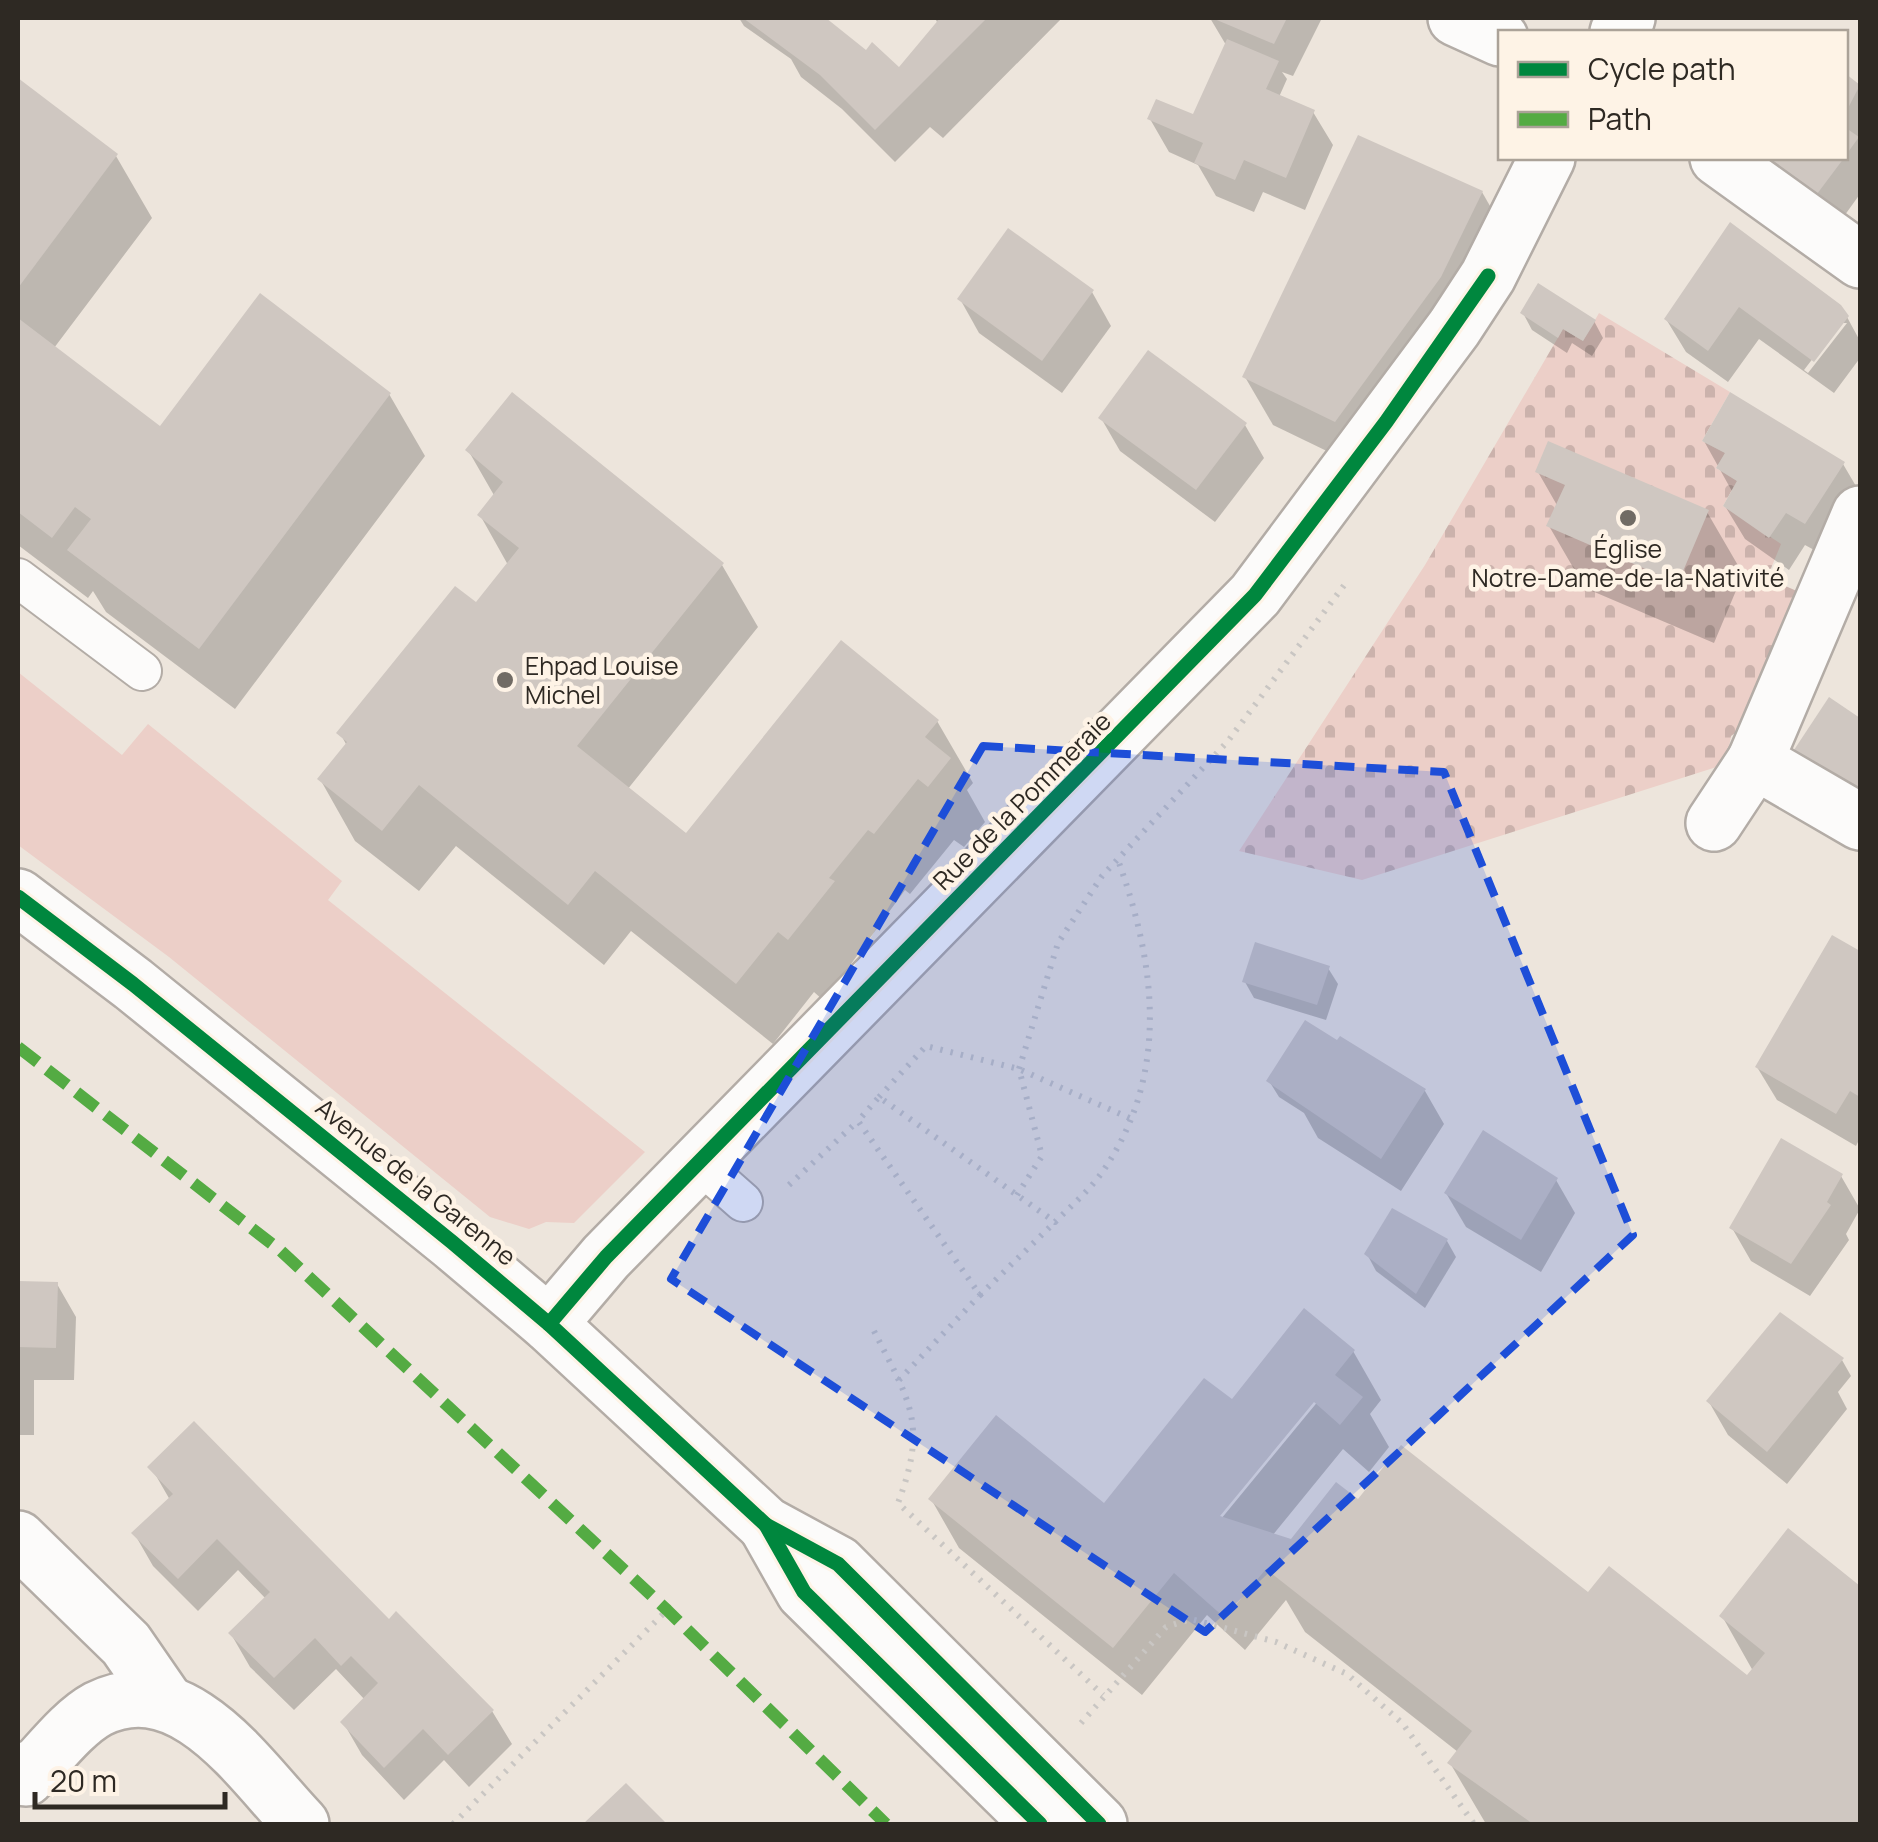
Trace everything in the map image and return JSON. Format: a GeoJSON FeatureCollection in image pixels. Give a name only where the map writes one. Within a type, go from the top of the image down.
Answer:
{"type":"FeatureCollection","features":[{"type":"Feature","properties":{"kind":"street"},"geometry":{"type":"LineString","coordinates":[[1456,18],[1498,37]]}},
{"type":"Feature","properties":{"kind":"street","name":"Rue de la Pommeraie"},"geometry":{"type":"LineString","coordinates":[[549,1324],[1255,595],[1454,328],[1488,276],[1545,160]]}},
{"type":"Feature","properties":{"kind":"street"},"geometry":{"type":"LineString","coordinates":[[1721,160],[1860,260]]}},
{"type":"Feature","properties":{"kind":"street"},"geometry":{"type":"LineString","coordinates":[[1714,823],[1755,760],[1860,514]]}},
{"type":"Feature","properties":{"kind":"street"},"geometry":{"type":"LineString","coordinates":[[1755,760],[1860,822]]}},
{"type":"Feature","properties":{"kind":"street","name":"Avenue de la Garenne"},"geometry":{"type":"LineString","coordinates":[[18,898],[134,984],[549,1324],[766,1525],[838,1564],[1099,1824]]}},
{"type":"Feature","properties":{"kind":"street","name":"Avenue de la Garenne"},"geometry":{"type":"LineString","coordinates":[[766,1525],[804,1592],[1040,1824]]}},
{"type":"Feature","properties":{"kind":"street"},"geometry":{"type":"LineString","coordinates":[[18,1540],[126,1644],[166,1702]]}},
{"type":"Feature","properties":{"kind":"street"},"geometry":{"type":"LineString","coordinates":[[20,1778],[95,1710],[129,1699],[166,1702],[206,1724],[301,1824]]}},
{"type":"Feature","properties":{"kind":"lane"},"geometry":{"type":"LineString","coordinates":[[18,578],[142,671]]}},
{"type":"Feature","properties":{"kind":"lane"},"geometry":{"type":"LineString","coordinates":[[700,1164],[760,1200]]}},
{"type":"Feature","properties":{"kind":"path"},"geometry":{"type":"LineString","coordinates":[[899,1380],[1102,1174],[1134,1120],[1149,1058],[1152,992],[1140,922],[1118,860]]}},
{"type":"Feature","properties":{"kind":"path"},"geometry":{"type":"LineString","coordinates":[[1018,1195],[1042,1156],[1019,1069],[1058,943],[1102,876]]}},
{"type":"Feature","properties":{"kind":"path"},"geometry":{"type":"LineString","coordinates":[[760,1200],[858,1122],[926,1046],[1019,1069],[1134,1120]]}},
{"type":"Feature","properties":{"kind":"path"},"geometry":{"type":"LineString","coordinates":[[879,1097],[1055,1222]]}},
{"type":"Feature","properties":{"kind":"path"},"geometry":{"type":"LineString","coordinates":[[858,1122],[980,1295]]}},
{"type":"Feature","properties":{"kind":"path"},"geometry":{"type":"LineString","coordinates":[[874,1331],[916,1421],[914,1462],[898,1503],[1103,1695]]}},
{"type":"Feature","properties":{"kind":"path"},"geometry":{"type":"LineString","coordinates":[[453,1824],[667,1610]]}},
{"type":"Feature","properties":{"kind":"path"},"geometry":{"type":"LineString","coordinates":[[1078,1726],[1166,1627],[1192,1619],[1276,1642],[1347,1674],[1403,1724],[1474,1824]]}},
{"type":"Feature","properties":{"kind":"highlighted area"},"geometry":{"type":"Polygon","coordinates":[[[983,746],[1444,772],[1633,1235],[1205,1632],[671,1279],[983,746]]]}},
{"type":"Feature","properties":{"kind":"green space"},"geometry":{"type":"Polygon","coordinates":[[[1599,313],[1730,392],[1702,441],[1725,453],[1716,468],[1737,481],[1723,506],[1781,544],[1767,578],[1799,592],[1749,723],[1731,736],[1726,764],[1362,880],[1239,851],[1425,565],[1563,329],[1583,341],[1599,313]]]}},
{"type":"Feature","properties":{"kind":"green space"},"geometry":{"type":"Polygon","coordinates":[[[18,672],[122,755],[148,724],[342,881],[328,900],[645,1152],[574,1223],[546,1222],[529,1229],[490,1217],[169,957],[18,845],[18,672]]]}},
{"type":"Feature","properties":{"kind":"building"},"geometry":{"type":"Polygon","coordinates":[[[743,18],[826,18],[866,50],[872,42],[899,67],[940,18],[987,18],[875,130],[820,75],[743,18]]]}},
{"type":"Feature","properties":{"kind":"building"},"geometry":{"type":"Polygon","coordinates":[[[1212,18],[1287,18],[1274,44],[1212,18]]]}},
{"type":"Feature","properties":{"kind":"building"},"geometry":{"type":"Polygon","coordinates":[[[1227,39],[1279,61],[1266,89],[1315,110],[1286,178],[1244,160],[1235,180],[1194,163],[1203,143],[1147,119],[1156,99],[1193,114],[1227,39]]]}},
{"type":"Feature","properties":{"kind":"building"},"geometry":{"type":"Polygon","coordinates":[[[1848,76],[1860,85],[1848,108],[1848,76]]]}},
{"type":"Feature","properties":{"kind":"building"},"geometry":{"type":"Polygon","coordinates":[[[18,78],[118,154],[18,288],[18,78]]]}},
{"type":"Feature","properties":{"kind":"building"},"geometry":{"type":"Polygon","coordinates":[[[1848,129],[1859,137],[1848,152],[1848,129]]]}},
{"type":"Feature","properties":{"kind":"building"},"geometry":{"type":"Polygon","coordinates":[[[1358,135],[1483,191],[1441,277],[1335,422],[1242,377],[1358,135]]]}},
{"type":"Feature","properties":{"kind":"building"},"geometry":{"type":"Polygon","coordinates":[[[1770,160],[1842,160],[1817,194],[1770,160]]]}},
{"type":"Feature","properties":{"kind":"building"},"geometry":{"type":"Polygon","coordinates":[[[1730,222],[1841,305],[1849,316],[1814,362],[1739,307],[1708,351],[1664,319],[1730,222]]]}},
{"type":"Feature","properties":{"kind":"building"},"geometry":{"type":"Polygon","coordinates":[[[1008,228],[1094,290],[1042,361],[957,299],[1008,228]]]}},
{"type":"Feature","properties":{"kind":"building"},"geometry":{"type":"Polygon","coordinates":[[[1538,283],[1596,320],[1583,341],[1563,329],[1558,338],[1520,313],[1538,283]]]}},
{"type":"Feature","properties":{"kind":"building"},"geometry":{"type":"Polygon","coordinates":[[[260,293],[391,393],[199,649],[67,550],[91,519],[75,507],[52,538],[18,512],[18,318],[160,426],[260,293]]]}},
{"type":"Feature","properties":{"kind":"building"},"geometry":{"type":"Polygon","coordinates":[[[1148,350],[1247,423],[1196,490],[1098,418],[1148,350]]]}},
{"type":"Feature","properties":{"kind":"building","name":"Ehpad Louise Michel"},"geometry":{"type":"Polygon","coordinates":[[[512,392],[724,563],[577,746],[686,833],[841,640],[939,720],[925,737],[951,758],[928,787],[918,779],[874,834],[868,830],[829,878],[835,881],[788,940],[778,932],[736,984],[595,871],[568,905],[419,785],[382,831],[317,779],[347,742],[336,733],[455,586],[476,602],[519,548],[477,515],[503,482],[465,450],[512,392]]]}},
{"type":"Feature","properties":{"kind":"building"},"geometry":{"type":"Polygon","coordinates":[[[1730,392],[1845,462],[1805,524],[1786,513],[1769,538],[1723,506],[1737,481],[1716,468],[1725,453],[1702,441],[1730,392]]]}},
{"type":"Feature","properties":{"kind":"building","name":"Église Notre-Dame-de-la-Nativité"},"geometry":{"type":"Polygon","coordinates":[[[1548,441],[1709,510],[1678,583],[1546,526],[1565,485],[1535,472],[1548,441]]]}},
{"type":"Feature","properties":{"kind":"building"},"geometry":{"type":"Polygon","coordinates":[[[1829,697],[1860,718],[1860,796],[1792,753],[1829,697]]]}},
{"type":"Feature","properties":{"kind":"building"},"geometry":{"type":"Polygon","coordinates":[[[1832,935],[1860,951],[1860,1097],[1850,1091],[1836,1114],[1755,1067],[1832,935]]]}},
{"type":"Feature","properties":{"kind":"building"},"geometry":{"type":"Polygon","coordinates":[[[1255,942],[1330,966],[1317,1005],[1242,982],[1255,942]]]}},
{"type":"Feature","properties":{"kind":"building"},"geometry":{"type":"Polygon","coordinates":[[[1305,1020],[1337,1040],[1340,1036],[1426,1089],[1381,1159],[1266,1081],[1305,1020]]]}},
{"type":"Feature","properties":{"kind":"building"},"geometry":{"type":"Polygon","coordinates":[[[1483,1130],[1558,1178],[1521,1240],[1444,1193],[1483,1130]]]}},
{"type":"Feature","properties":{"kind":"building"},"geometry":{"type":"Polygon","coordinates":[[[1781,1138],[1843,1174],[1827,1202],[1831,1205],[1791,1264],[1729,1228],[1781,1138]]]}},
{"type":"Feature","properties":{"kind":"building"},"geometry":{"type":"Polygon","coordinates":[[[1392,1208],[1448,1239],[1416,1294],[1364,1254],[1392,1208]]]}},
{"type":"Feature","properties":{"kind":"building"},"geometry":{"type":"Polygon","coordinates":[[[18,1281],[58,1282],[56,1348],[18,1347],[18,1281]]]}},
{"type":"Feature","properties":{"kind":"building"},"geometry":{"type":"Polygon","coordinates":[[[1304,1308],[1355,1350],[1335,1375],[1363,1397],[1340,1425],[1314,1402],[1220,1516],[1291,1539],[1336,1482],[1358,1499],[1401,1445],[1588,1592],[1609,1566],[1747,1675],[1765,1653],[1719,1616],[1788,1528],[1860,1586],[1860,1824],[1533,1824],[1447,1763],[1472,1731],[1266,1569],[1225,1618],[1174,1573],[1113,1648],[928,1499],[996,1415],[1104,1503],[1204,1378],[1232,1399],[1304,1308]]]}},
{"type":"Feature","properties":{"kind":"building"},"geometry":{"type":"Polygon","coordinates":[[[1780,1312],[1844,1358],[1767,1452],[1706,1401],[1780,1312]]]}},
{"type":"Feature","properties":{"kind":"building"},"geometry":{"type":"Polygon","coordinates":[[[194,1421],[389,1619],[396,1611],[494,1710],[448,1755],[423,1729],[384,1768],[340,1722],[378,1683],[351,1656],[341,1666],[315,1638],[274,1678],[228,1633],[270,1592],[217,1539],[178,1579],[131,1533],[173,1494],[147,1467],[194,1421]]]}},
{"type":"Feature","properties":{"kind":"building"},"geometry":{"type":"Polygon","coordinates":[[[626,1783],[667,1824],[583,1824],[626,1783]]]}},
{"type":"Feature","properties":{"kind":"marked path"},"geometry":{"type":"LineString","coordinates":[[18,1047],[281,1251],[667,1610],[886,1824]]}},
{"type":"Feature","properties":{"kind":"cycle path"},"geometry":{"type":"LineString","coordinates":[[549,1324],[606,1257],[1255,595],[1386,422],[1488,276]]}},
{"type":"Feature","properties":{"kind":"cycle path"},"geometry":{"type":"LineString","coordinates":[[18,897],[133,984],[452,1242],[549,1324],[766,1525],[838,1564],[1099,1824]]}},
{"type":"Feature","properties":{"kind":"cycle path"},"geometry":{"type":"LineString","coordinates":[[766,1525],[804,1592],[1040,1824]]}},
{"type":"Feature","properties":{"kind":"place","name":"Église Notre-Dame-de-la-Nativité"},"geometry":{"type":"Point","coordinates":[1628,518]}},
{"type":"Feature","properties":{"kind":"place","name":"Ehpad Louise Michel"},"geometry":{"type":"Point","coordinates":[505,680]}}]}
